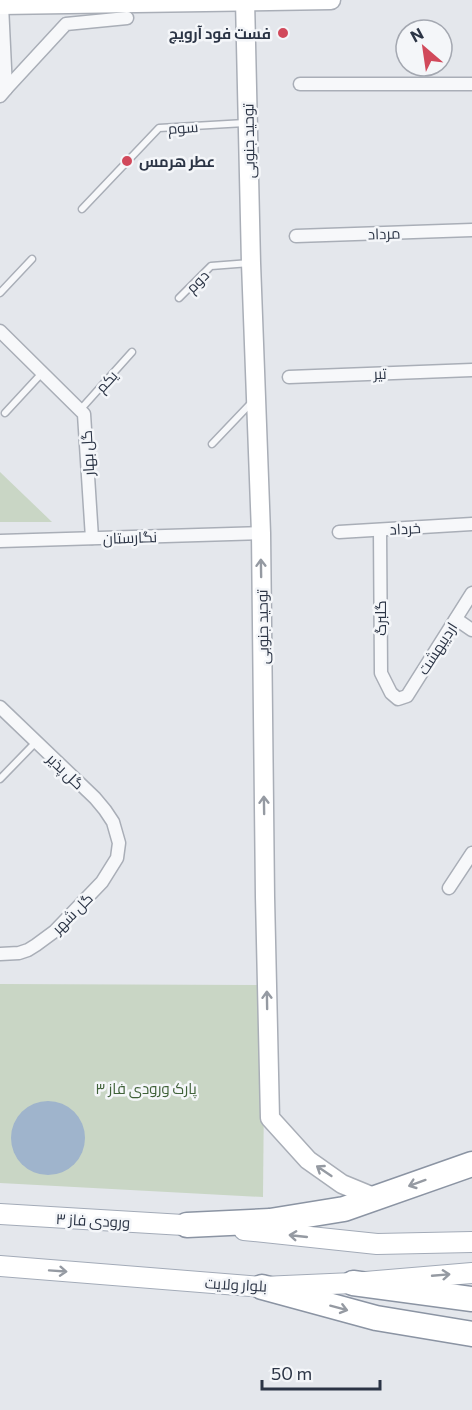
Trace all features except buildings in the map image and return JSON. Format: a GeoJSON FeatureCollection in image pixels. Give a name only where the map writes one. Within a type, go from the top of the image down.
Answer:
{"type":"FeatureCollection","features":[{"type":"Feature","properties":{"kind":"highway"},"geometry":{"type":"LineString","coordinates":[[187,1225],[270,1221],[344,1209],[472,1164]]}},
{"type":"Feature","properties":{"kind":"highway"},"geometry":{"type":"LineString","coordinates":[[353,1283],[472,1299]]}},
{"type":"Feature","properties":{"kind":"highway"},"geometry":{"type":"LineString","coordinates":[[262,1287],[376,1318],[472,1334]]}},
{"type":"Feature","properties":{"kind":"main road","name":"ورودی فاز ۳"},"geometry":{"type":"LineString","coordinates":[[0,1214],[187,1225]]}},
{"type":"Feature","properties":{"kind":"main road"},"geometry":{"type":"LineString","coordinates":[[187,1225],[377,1244],[472,1242]]}},
{"type":"Feature","properties":{"kind":"main road","name":"بلوار ولایت"},"geometry":{"type":"LineString","coordinates":[[0,1266],[262,1287],[353,1283],[472,1273]]}},
{"type":"Feature","properties":{"kind":"street","name":"توحید جنوبی"},"geometry":{"type":"LineString","coordinates":[[245,0],[251,263],[261,533],[270,1118],[308,1160],[342,1184],[376,1198]]}},
{"type":"Feature","properties":{"kind":"street"},"geometry":{"type":"LineString","coordinates":[[3,93],[1,5],[331,0]]}},
{"type":"Feature","properties":{"kind":"street"},"geometry":{"type":"LineString","coordinates":[[3,93],[66,24],[128,18]]}},
{"type":"Feature","properties":{"kind":"street"},"geometry":{"type":"LineString","coordinates":[[300,84],[472,84]]}},
{"type":"Feature","properties":{"kind":"street","name":"مرداد"},"geometry":{"type":"LineString","coordinates":[[296,236],[472,230]]}},
{"type":"Feature","properties":{"kind":"street","name":"گل بهار"},"geometry":{"type":"LineString","coordinates":[[0,330],[84,414],[92,538]]}},
{"type":"Feature","properties":{"kind":"street","name":"تیر"},"geometry":{"type":"LineString","coordinates":[[289,377],[472,370]]}},
{"type":"Feature","properties":{"kind":"street","name":"خرداد"},"geometry":{"type":"LineString","coordinates":[[339,532],[472,524]]}},
{"type":"Feature","properties":{"kind":"street","name":"گلبرگ"},"geometry":{"type":"LineString","coordinates":[[380,530],[381,673],[391,693],[398,699]]}},
{"type":"Feature","properties":{"kind":"street","name":"نگارستان"},"geometry":{"type":"LineString","coordinates":[[0,541],[261,533]]}},
{"type":"Feature","properties":{"kind":"street","name":"اردیبهشت"},"geometry":{"type":"LineString","coordinates":[[398,699],[407,696],[472,593]]}},
{"type":"Feature","properties":{"kind":"street"},"geometry":{"type":"LineString","coordinates":[[456,619],[472,630]]}},
{"type":"Feature","properties":{"kind":"street","name":"گل پذیر"},"geometry":{"type":"LineString","coordinates":[[0,707],[105,810],[113,822],[119,843]]}},
{"type":"Feature","properties":{"kind":"street","name":"گل شهر"},"geometry":{"type":"LineString","coordinates":[[0,954],[28,950],[55,931],[102,882],[117,858],[119,843]]}},
{"type":"Feature","properties":{"kind":"street"},"geometry":{"type":"LineString","coordinates":[[449,888],[472,853]]}},
{"type":"Feature","properties":{"kind":"lane","name":"سوم"},"geometry":{"type":"LineString","coordinates":[[82,209],[159,128],[248,123]]}},
{"type":"Feature","properties":{"kind":"lane"},"geometry":{"type":"LineString","coordinates":[[0,293],[32,259]]}},
{"type":"Feature","properties":{"kind":"lane","name":"دوم"},"geometry":{"type":"LineString","coordinates":[[179,298],[211,266],[251,263]]}},
{"type":"Feature","properties":{"kind":"lane","name":"یکم"},"geometry":{"type":"LineString","coordinates":[[80,410],[132,352]]}},
{"type":"Feature","properties":{"kind":"lane"},"geometry":{"type":"LineString","coordinates":[[4,413],[43,373]]}},
{"type":"Feature","properties":{"kind":"lane"},"geometry":{"type":"LineString","coordinates":[[212,444],[257,397]]}},
{"type":"Feature","properties":{"kind":"lane"},"geometry":{"type":"LineString","coordinates":[[0,779],[36,742]]}},
{"type":"Feature","properties":{"kind":"green space"},"geometry":{"type":"Polygon","coordinates":[[[0,472],[52,522],[0,522],[0,472]]]}},
{"type":"Feature","properties":{"kind":"green space","name":"پارک ورودی فاز ۳"},"geometry":{"type":"Polygon","coordinates":[[[0,984],[265,985],[263,1197],[0,1183],[0,984]]]}},
{"type":"Feature","properties":{"kind":"water"},"geometry":{"type":"Polygon","coordinates":[[[41,1101],[55,1101],[69,1107],[79,1117],[85,1131],[85,1145],[79,1159],[69,1169],[55,1175],[41,1175],[27,1169],[17,1159],[11,1145],[11,1131],[17,1117],[27,1107],[41,1101]]]}},
{"type":"Feature","properties":{"kind":"place","name":"فست فود آرویچ"},"geometry":{"type":"Point","coordinates":[283,33]}},
{"type":"Feature","properties":{"kind":"place","name":"عطر هرمس"},"geometry":{"type":"Point","coordinates":[127,161]}}]}
